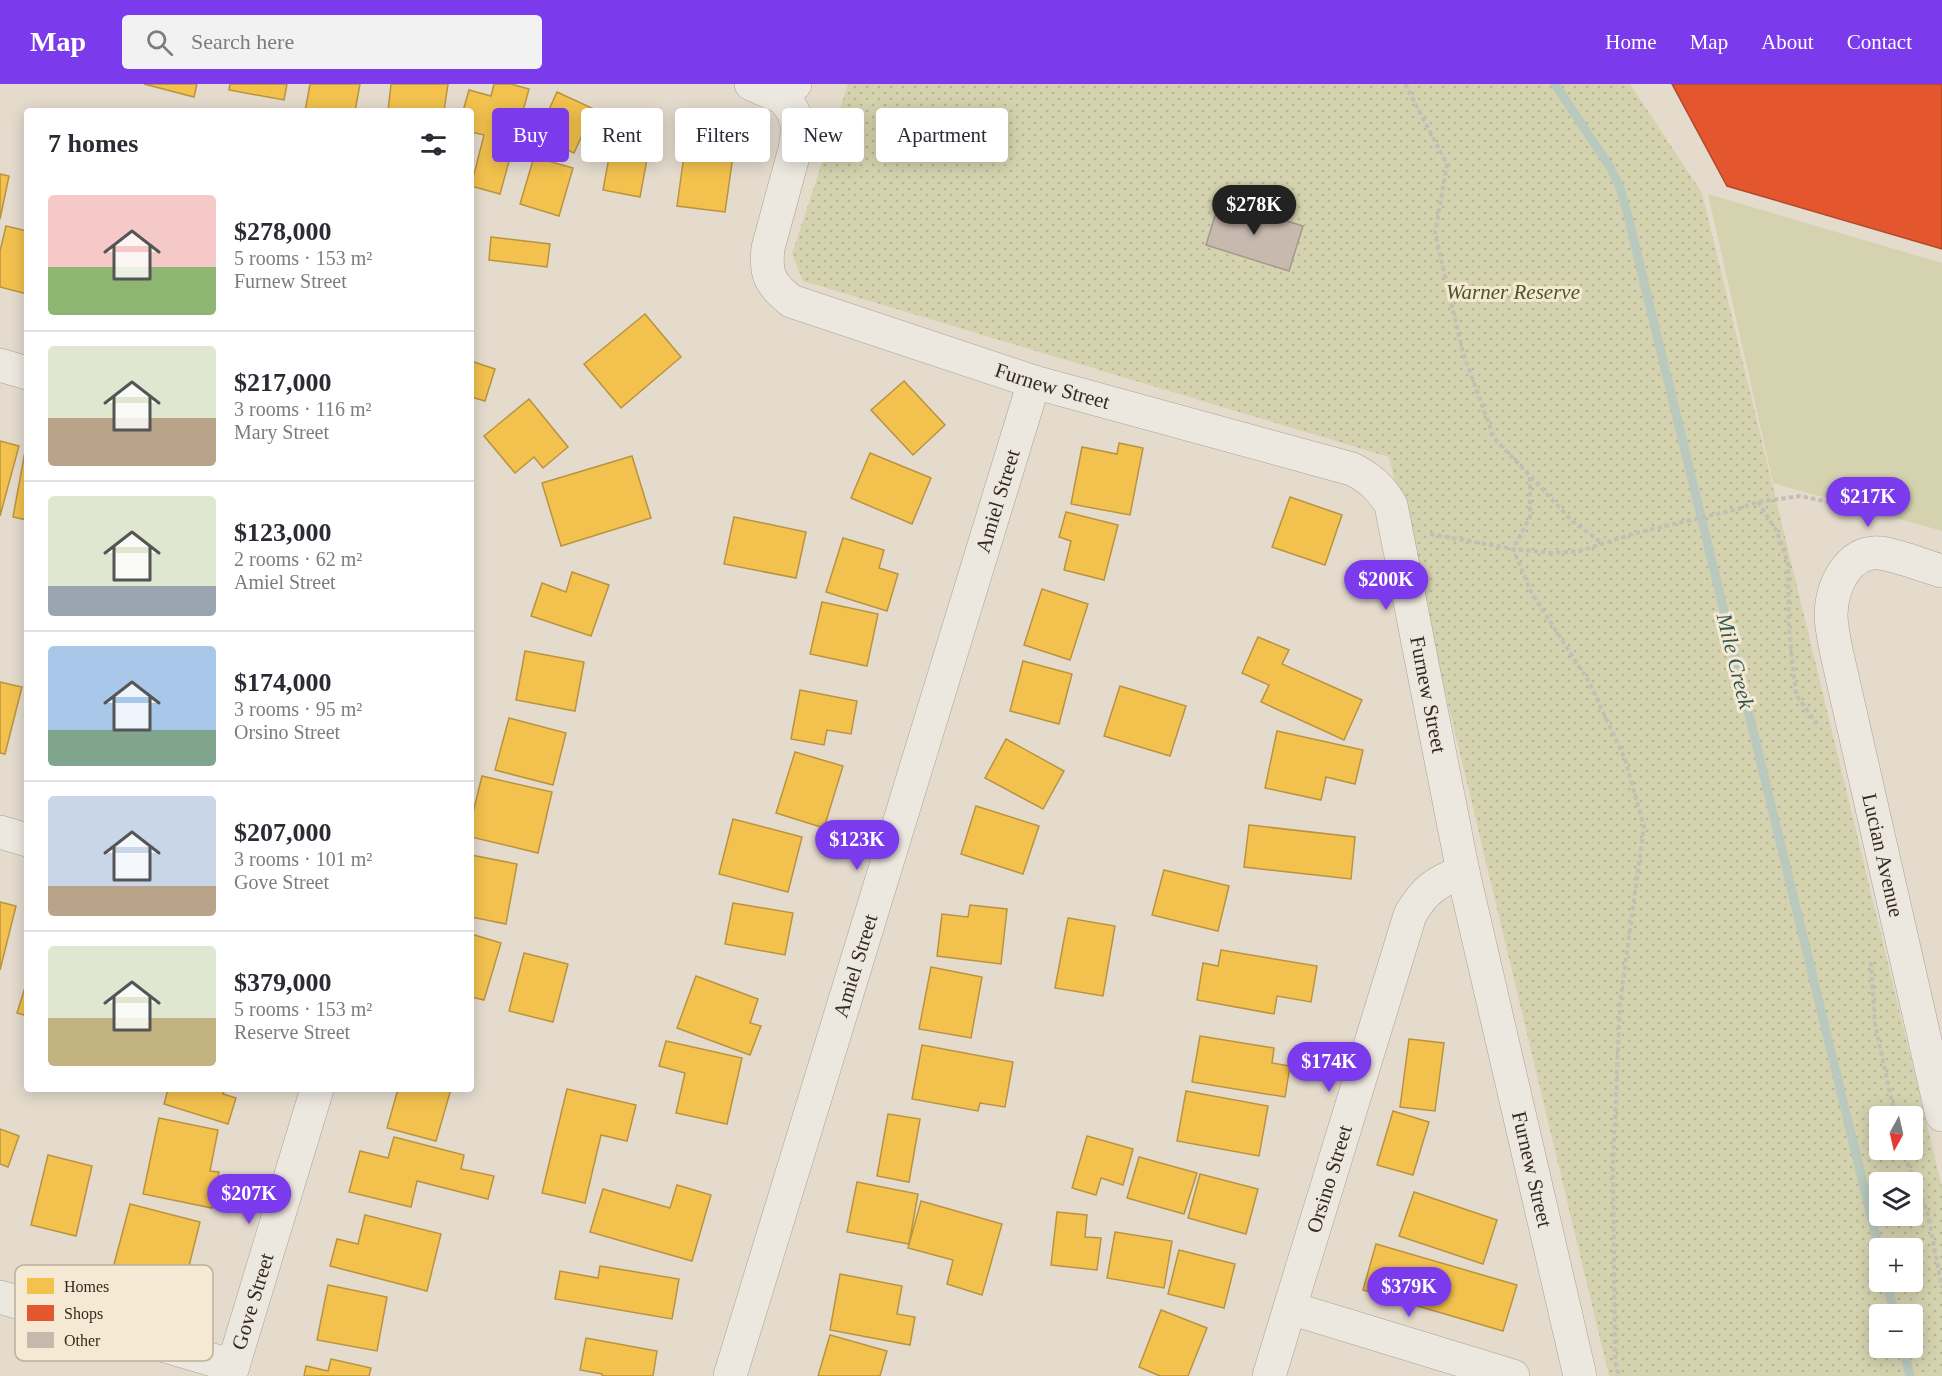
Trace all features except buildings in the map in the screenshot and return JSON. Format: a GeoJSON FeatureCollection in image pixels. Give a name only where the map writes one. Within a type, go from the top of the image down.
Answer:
{"type":"FeatureCollection","features":[{"type":"Feature","properties":{"kind":"street"},"geometry":{"type":"LineString","coordinates":[[751,84],[789,91]]}},
{"type":"Feature","properties":{"kind":"street","name":"Furnew Street"},"geometry":{"type":"LineString","coordinates":[[789,91],[798,127],[795,148],[768,248],[766,264],[769,278],[777,290],[790,301],[1034,382],[1352,469],[1365,476],[1384,492],[1391,505],[1463,872],[1580,1376]]}},
{"type":"Feature","properties":{"kind":"street"},"geometry":{"type":"LineString","coordinates":[[0,365],[24,372]]}},
{"type":"Feature","properties":{"kind":"street","name":"Amiel Street"},"geometry":{"type":"LineString","coordinates":[[730,1376],[1034,382]]}},
{"type":"Feature","properties":{"kind":"street","name":"Lucian Avenue"},"geometry":{"type":"LineString","coordinates":[[1942,571],[1880,553],[1863,554],[1850,563],[1834,593],[1831,613],[1836,650],[1942,1115]]}},
{"type":"Feature","properties":{"kind":"street"},"geometry":{"type":"LineString","coordinates":[[0,832],[24,839]]}},
{"type":"Feature","properties":{"kind":"street","name":"Orsino Street"},"geometry":{"type":"LineString","coordinates":[[1269,1376],[1410,915],[1420,898],[1437,882],[1463,872]]}},
{"type":"Feature","properties":{"kind":"street","name":"Gove Street"},"geometry":{"type":"LineString","coordinates":[[231,1371],[316,1092]]}},
{"type":"Feature","properties":{"kind":"street"},"geometry":{"type":"LineString","coordinates":[[0,1297],[15,1302]]}},
{"type":"Feature","properties":{"kind":"street"},"geometry":{"type":"LineString","coordinates":[[1290,1308],[1513,1376]]}},
{"type":"Feature","properties":{"kind":"street"},"geometry":{"type":"LineString","coordinates":[[200,1361],[231,1371]]}},
{"type":"Feature","properties":{"kind":"path"},"geometry":{"type":"LineString","coordinates":[[1405,84],[1447,164],[1435,233],[1462,353],[1494,438],[1572,521],[1603,543]]}},
{"type":"Feature","properties":{"kind":"path"},"geometry":{"type":"LineString","coordinates":[[1513,549],[1530,517],[1530,476]]}},
{"type":"Feature","properties":{"kind":"path"},"geometry":{"type":"LineString","coordinates":[[1395,528],[1513,549],[1552,553],[1580,551],[1636,533],[1738,509],[1758,502],[1800,496],[1834,503]]}},
{"type":"Feature","properties":{"kind":"path"},"geometry":{"type":"LineString","coordinates":[[1758,502],[1777,532],[1788,563],[1789,630],[1796,695],[1819,727]]}},
{"type":"Feature","properties":{"kind":"path"},"geometry":{"type":"LineString","coordinates":[[1513,549],[1531,592],[1589,682],[1625,759],[1644,826],[1620,1003],[1613,1164],[1616,1362],[1619,1376]]}},
{"type":"Feature","properties":{"kind":"path"},"geometry":{"type":"LineString","coordinates":[[1871,959],[1875,1024],[1893,1106]]}},
{"type":"Feature","properties":{"kind":"path"},"geometry":{"type":"LineString","coordinates":[[1906,1160],[1928,1214],[1942,1288]]}},
{"type":"Feature","properties":{"kind":"green space","name":"Warner Reserve"},"geometry":{"type":"Polygon","coordinates":[[[848,84],[1630,84],[1702,193],[1922,1106],[1869,1106],[1869,1160],[1923,1160],[1923,1108],[1942,1187],[1942,1376],[1609,1376],[1389,457],[803,281],[792,254],[822,162],[864,162],[864,108],[840,108],[848,84]]]}},
{"type":"Feature","properties":{"kind":"green space"},"geometry":{"type":"Polygon","coordinates":[[[1708,194],[1942,263],[1942,531],[1773,483],[1708,194]]]}},
{"type":"Feature","properties":{"kind":"waterway","name":"Mile Creek"},"geometry":{"type":"LineString","coordinates":[[1555,84],[1610,167],[1619,185],[1627,212],[1876,1238]]}},
{"type":"Feature","properties":{"kind":"waterway","name":"Mile Creek"},"geometry":{"type":"LineString","coordinates":[[1889,1292],[1892,1304]]}},
{"type":"Feature","properties":{"kind":"waterway","name":"Mile Creek"},"geometry":{"type":"LineString","coordinates":[[1906,1358],[1910,1376]]}}]}
